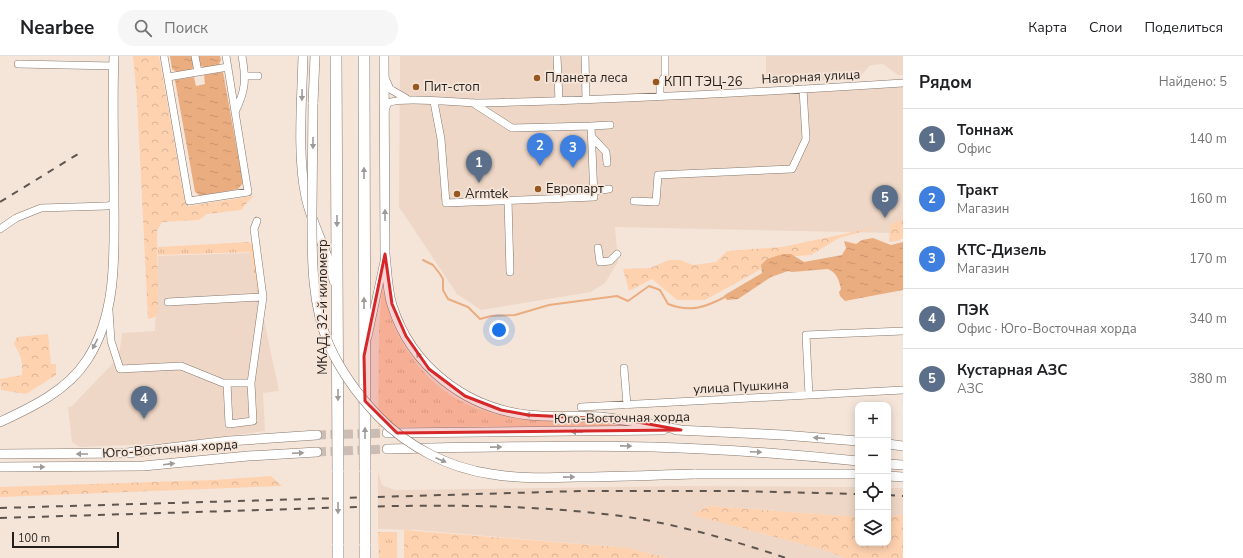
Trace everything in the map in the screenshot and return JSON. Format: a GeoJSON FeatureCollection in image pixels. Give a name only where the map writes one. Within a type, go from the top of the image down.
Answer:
{"type":"FeatureCollection","features":[{"type":"Feature","properties":{"kind":"highway","name":"МКАД, 32-й километр"},"geometry":{"type":"LineString","coordinates":[[336,56],[338,558]]}},
{"type":"Feature","properties":{"kind":"highway"},"geometry":{"type":"LineString","coordinates":[[364,56],[366,558]]}},
{"type":"Feature","properties":{"kind":"main road"},"geometry":{"type":"LineString","coordinates":[[0,422],[49,397],[70,380],[87,360],[101,333],[109,308],[114,246],[114,56]]}},
{"type":"Feature","properties":{"kind":"main road"},"geometry":{"type":"LineString","coordinates":[[303,56],[302,145],[305,195],[311,216],[329,261],[338,300]]}},
{"type":"Feature","properties":{"kind":"main road"},"geometry":{"type":"LineString","coordinates":[[315,56],[313,104],[313,261],[321,319],[329,344],[341,368],[361,397],[384,422],[407,441],[434,456],[465,468],[491,474],[546,478],[694,474],[855,474]]}},
{"type":"Feature","properties":{"kind":"main road"},"geometry":{"type":"LineString","coordinates":[[384,56],[385,254],[388,283],[392,304],[406,336],[429,368],[459,392],[488,406],[515,413],[542,416],[627,420],[681,430]]}},
{"type":"Feature","properties":{"kind":"main road","name":"Юго-Восточная хорда"},"geometry":{"type":"LineString","coordinates":[[387,433],[681,430],[855,441]]}},
{"type":"Feature","properties":{"kind":"main road","name":"Юго-Восточная хорда"},"geometry":{"type":"LineString","coordinates":[[0,454],[127,453],[229,442],[316,435]]}},
{"type":"Feature","properties":{"kind":"main road"},"geometry":{"type":"LineString","coordinates":[[891,444],[903,446]]}},
{"type":"Feature","properties":{"kind":"main road","name":"Юго-Восточная хорда"},"geometry":{"type":"LineString","coordinates":[[387,449],[538,446],[653,447],[758,452],[855,461]]}},
{"type":"Feature","properties":{"kind":"main road","name":"Юго-Восточная хорда"},"geometry":{"type":"LineString","coordinates":[[0,467],[136,467],[248,456],[317,452]]}},
{"type":"Feature","properties":{"kind":"main road"},"geometry":{"type":"LineString","coordinates":[[891,464],[903,465]]}},
{"type":"Feature","properties":{"kind":"main road"},"geometry":{"type":"LineString","coordinates":[[891,476],[903,477]]}},
{"type":"Feature","properties":{"kind":"street"},"geometry":{"type":"LineString","coordinates":[[164,56],[189,201],[248,192],[226,56]]}},
{"type":"Feature","properties":{"kind":"street"},"geometry":{"type":"LineString","coordinates":[[195,56],[198,72]]}},
{"type":"Feature","properties":{"kind":"street"},"geometry":{"type":"LineString","coordinates":[[235,112],[244,95],[246,76],[242,56]]}},
{"type":"Feature","properties":{"kind":"street"},"geometry":{"type":"LineString","coordinates":[[557,56],[559,101]]}},
{"type":"Feature","properties":{"kind":"street"},"geometry":{"type":"LineString","coordinates":[[585,56],[586,100]]}},
{"type":"Feature","properties":{"kind":"street"},"geometry":{"type":"LineString","coordinates":[[660,97],[660,84],[665,76],[665,56]]}},
{"type":"Feature","properties":{"kind":"street"},"geometry":{"type":"LineString","coordinates":[[18,64],[114,66]]}},
{"type":"Feature","properties":{"kind":"street"},"geometry":{"type":"LineString","coordinates":[[168,77],[228,67]]}},
{"type":"Feature","properties":{"kind":"street"},"geometry":{"type":"LineString","coordinates":[[246,76],[258,76]]}},
{"type":"Feature","properties":{"kind":"street","name":"Нагорная улица"},"geometry":{"type":"LineString","coordinates":[[384,78],[390,89],[408,100]]}},
{"type":"Feature","properties":{"kind":"street","name":"Нагорная улица"},"geometry":{"type":"LineString","coordinates":[[385,110],[386,106],[390,102],[408,100],[473,103],[559,101],[660,97],[903,83]]}},
{"type":"Feature","properties":{"kind":"street"},"geometry":{"type":"LineString","coordinates":[[634,201],[656,202],[658,175],[792,169],[806,139],[803,89]]}},
{"type":"Feature","properties":{"kind":"street"},"geometry":{"type":"LineString","coordinates":[[434,102],[441,139],[446,203],[594,197],[596,177],[591,126]]}},
{"type":"Feature","properties":{"kind":"street"},"geometry":{"type":"LineString","coordinates":[[473,103],[512,128],[610,125]]}},
{"type":"Feature","properties":{"kind":"street"},"geometry":{"type":"LineString","coordinates":[[592,137],[606,152],[607,163]]}},
{"type":"Feature","properties":{"kind":"street"},"geometry":{"type":"LineString","coordinates":[[594,191],[608,189]]}},
{"type":"Feature","properties":{"kind":"street"},"geometry":{"type":"LineString","coordinates":[[508,200],[510,272]]}},
{"type":"Feature","properties":{"kind":"street"},"geometry":{"type":"LineString","coordinates":[[0,228],[16,218],[41,208],[107,206],[114,204]]}},
{"type":"Feature","properties":{"kind":"street"},"geometry":{"type":"LineString","coordinates":[[227,383],[229,424],[253,421],[251,383],[263,297],[254,229],[257,221]]}},
{"type":"Feature","properties":{"kind":"street"},"geometry":{"type":"LineString","coordinates":[[598,248],[600,262],[610,261],[617,254]]}},
{"type":"Feature","properties":{"kind":"street"},"geometry":{"type":"LineString","coordinates":[[364,356],[385,254]]}},
{"type":"Feature","properties":{"kind":"street"},"geometry":{"type":"LineString","coordinates":[[168,302],[263,297]]}},
{"type":"Feature","properties":{"kind":"street"},"geometry":{"type":"LineString","coordinates":[[109,308],[111,341],[120,368],[182,366],[223,383],[251,383]]}},
{"type":"Feature","properties":{"kind":"street"},"geometry":{"type":"LineString","coordinates":[[809,395],[806,335],[903,331]]}},
{"type":"Feature","properties":{"kind":"street"},"geometry":{"type":"LineString","coordinates":[[624,368],[627,404]]}},
{"type":"Feature","properties":{"kind":"street","name":"улица Пушкина"},"geometry":{"type":"LineString","coordinates":[[581,407],[903,390]]}},
{"type":"Feature","properties":{"kind":"highlighted area"},"geometry":{"type":"Polygon","coordinates":[[[385,254],[392,304],[406,336],[429,369],[465,396],[501,410],[528,415],[627,420],[681,430],[397,433],[365,401],[364,356],[385,254]]]}},
{"type":"Feature","properties":{"kind":"shaded area"},"geometry":{"type":"Polygon","coordinates":[[[400,56],[586,56],[587,95],[772,88],[848,90],[903,85],[903,227],[893,233],[615,227],[618,262],[605,283],[591,292],[481,310],[457,294],[399,207],[400,56]]]}},
{"type":"Feature","properties":{"kind":"shaded area"},"geometry":{"type":"Polygon","coordinates":[[[766,56],[903,56],[903,75],[898,75],[883,64],[870,65],[859,78],[766,84],[766,56]]]}},
{"type":"Feature","properties":{"kind":"shaded area"},"geometry":{"type":"Polygon","coordinates":[[[250,253],[279,391],[263,393],[265,431],[172,443],[80,447],[72,442],[68,407],[72,406],[116,360],[120,349],[122,333],[155,331],[158,256],[250,253]]]}},
{"type":"Feature","properties":{"kind":"shaded area"},"geometry":{"type":"Polygon","coordinates":[[[378,472],[382,485],[395,490],[682,486],[855,487],[855,517],[709,506],[693,515],[828,551],[844,558],[667,558],[628,548],[417,530],[378,529],[378,472]]]}},
{"type":"Feature","properties":{"kind":"shaded area"},"geometry":{"type":"Polygon","coordinates":[[[891,488],[903,488],[903,515],[891,516],[891,488]]]}},
{"type":"Feature","properties":{"kind":"green space"},"geometry":{"type":"Polygon","coordinates":[[[133,56],[159,56],[185,203],[189,206],[253,196],[241,210],[207,214],[199,220],[162,222],[157,231],[158,313],[155,317],[148,319],[137,98],[133,56]]]}},
{"type":"Feature","properties":{"kind":"green space"},"geometry":{"type":"Polygon","coordinates":[[[903,219],[903,238],[897,241],[889,242],[890,225],[903,219]]]}},
{"type":"Feature","properties":{"kind":"green space"},"geometry":{"type":"Polygon","coordinates":[[[887,225],[839,238],[811,255],[783,257],[705,300],[677,300],[652,279],[629,291],[623,269],[650,268],[669,260],[680,260],[693,265],[716,262],[727,251],[782,247],[887,225]]]}},
{"type":"Feature","properties":{"kind":"green space"},"geometry":{"type":"Polygon","coordinates":[[[249,242],[253,244],[261,293],[258,294],[250,252],[158,255],[158,247],[249,242]]]}},
{"type":"Feature","properties":{"kind":"green space"},"geometry":{"type":"Polygon","coordinates":[[[382,289],[393,323],[409,353],[428,377],[450,394],[473,407],[498,415],[550,421],[611,423],[611,426],[378,427],[379,328],[382,289]]]}},
{"type":"Feature","properties":{"kind":"green space"},"geometry":{"type":"Polygon","coordinates":[[[48,334],[51,364],[56,364],[56,375],[26,394],[1,390],[0,379],[22,375],[21,359],[14,344],[17,337],[48,334]]]}},
{"type":"Feature","properties":{"kind":"green space"},"geometry":{"type":"Polygon","coordinates":[[[271,476],[282,486],[0,497],[0,487],[214,480],[271,476]]]}},
{"type":"Feature","properties":{"kind":"green space"},"geometry":{"type":"Polygon","coordinates":[[[709,506],[855,517],[855,546],[891,546],[891,516],[903,515],[903,558],[844,558],[828,551],[692,515],[709,506]]]}},
{"type":"Feature","properties":{"kind":"green space"},"geometry":{"type":"Polygon","coordinates":[[[404,530],[628,548],[667,558],[404,558],[404,530]]]}},
{"type":"Feature","properties":{"kind":"green space"},"geometry":{"type":"Polygon","coordinates":[[[378,532],[397,532],[397,558],[379,558],[378,532]]]}},
{"type":"Feature","properties":{"kind":"water"},"geometry":{"type":"Polygon","coordinates":[[[170,56],[193,56],[194,66],[191,71],[178,73],[172,69],[170,56]]]}},
{"type":"Feature","properties":{"kind":"water"},"geometry":{"type":"Polygon","coordinates":[[[197,56],[220,56],[221,60],[218,66],[205,68],[198,64],[197,56]]]}},
{"type":"Feature","properties":{"kind":"water"},"geometry":{"type":"Polygon","coordinates":[[[223,72],[243,183],[238,189],[201,196],[195,192],[175,80],[194,77],[196,86],[205,84],[204,75],[223,72]]]}},
{"type":"Feature","properties":{"kind":"water"},"geometry":{"type":"Polygon","coordinates":[[[873,238],[891,245],[903,242],[903,290],[845,301],[840,296],[839,292],[841,289],[837,277],[828,269],[788,271],[771,277],[738,299],[727,300],[724,296],[762,273],[761,265],[767,259],[783,254],[791,254],[804,262],[842,255],[846,248],[844,241],[856,244],[862,240],[873,238]]]}},
{"type":"Feature","properties":{"kind":"waterway"},"geometry":{"type":"LineString","coordinates":[[423,260],[433,265],[440,274],[443,279],[443,290],[448,299],[468,307],[480,319],[491,316],[515,315],[549,305],[617,296],[628,301],[649,286],[660,290],[668,304],[676,307],[698,308],[727,296]]}},
{"type":"Feature","properties":{"kind":"tunnel"},"geometry":{"type":"LineString","coordinates":[[317,435],[387,433]]}},
{"type":"Feature","properties":{"kind":"tunnel"},"geometry":{"type":"LineString","coordinates":[[317,452],[387,449]]}},
{"type":"Feature","properties":{"kind":"railway"},"geometry":{"type":"LineString","coordinates":[[0,202],[78,154]]}},
{"type":"Feature","properties":{"kind":"railway"},"geometry":{"type":"LineString","coordinates":[[0,508],[581,491],[737,491],[855,494]]}},
{"type":"Feature","properties":{"kind":"railway"},"geometry":{"type":"LineString","coordinates":[[891,495],[903,496]]}},
{"type":"Feature","properties":{"kind":"railway"},"geometry":{"type":"LineString","coordinates":[[0,518],[376,506],[539,508],[621,516],[663,523],[725,539],[786,558]]}},
{"type":"Feature","properties":{"kind":"place","name":"Планета леса"},"geometry":{"type":"Point","coordinates":[537,78]}},
{"type":"Feature","properties":{"kind":"place","name":"КПП ТЭЦ-26"},"geometry":{"type":"Point","coordinates":[656,82]}},
{"type":"Feature","properties":{"kind":"place","name":"Пит-стоп"},"geometry":{"type":"Point","coordinates":[416,87]}},
{"type":"Feature","properties":{"kind":"place","name":"Тракт"},"geometry":{"type":"Point","coordinates":[540,166]}},
{"type":"Feature","properties":{"kind":"place","name":"КТС-Дизель"},"geometry":{"type":"Point","coordinates":[573,168]}},
{"type":"Feature","properties":{"kind":"place","name":"Тоннаж"},"geometry":{"type":"Point","coordinates":[479,183]}},
{"type":"Feature","properties":{"kind":"place","name":"Европарт"},"geometry":{"type":"Point","coordinates":[538,189]}},
{"type":"Feature","properties":{"kind":"place","name":"Armtek"},"geometry":{"type":"Point","coordinates":[457,194]}},
{"type":"Feature","properties":{"kind":"place","name":"Кустарная АЗС"},"geometry":{"type":"Point","coordinates":[885,218]}},
{"type":"Feature","properties":{"kind":"place","name":"ПЭК"},"geometry":{"type":"Point","coordinates":[144,419]}}]}
